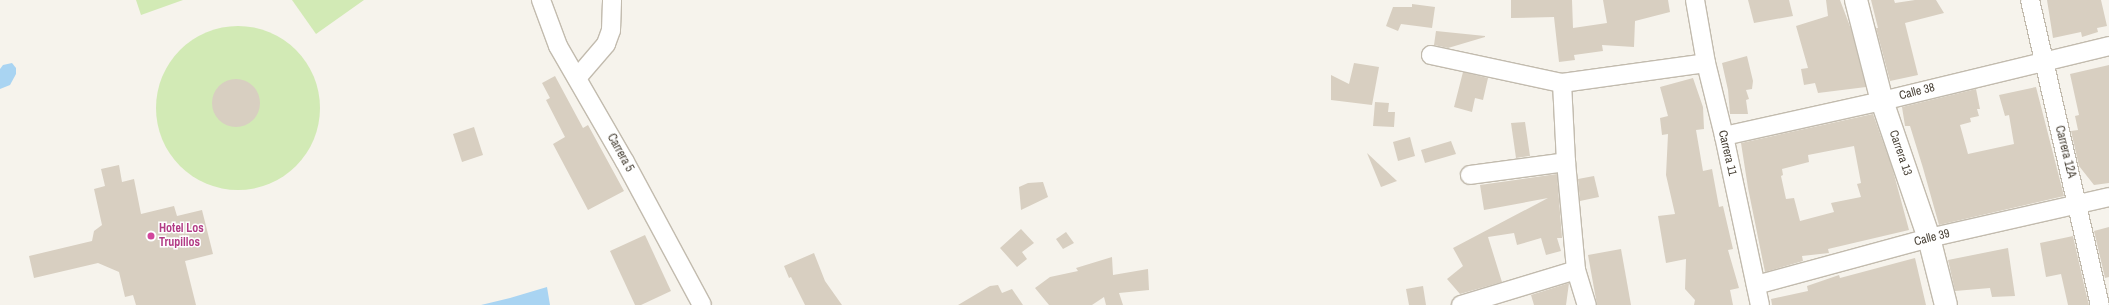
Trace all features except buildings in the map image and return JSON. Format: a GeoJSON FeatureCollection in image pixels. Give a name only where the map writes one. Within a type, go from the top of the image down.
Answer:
{"type":"FeatureCollection","features":[{"type":"Feature","properties":{"kind":"street","name":"Carrera 5"},"geometry":{"type":"LineString","coordinates":[[541,0],[558,46],[625,162],[702,305]]}},
{"type":"Feature","properties":{"kind":"street"},"geometry":{"type":"LineString","coordinates":[[577,78],[606,44],[611,30],[612,0]]}},
{"type":"Feature","properties":{"kind":"street","name":"Carrera 11"},"geometry":{"type":"LineString","coordinates":[[1695,0],[1706,64],[1724,136],[1760,305]]}},
{"type":"Feature","properties":{"kind":"street","name":"Carrera 13"},"geometry":{"type":"LineString","coordinates":[[1856,0],[1882,101],[1929,238],[1946,305]]}},
{"type":"Feature","properties":{"kind":"street","name":"Carrera 12A"},"geometry":{"type":"LineString","coordinates":[[2030,0],[2042,61],[2078,203],[2100,305]]}},
{"type":"Feature","properties":{"kind":"street","name":"Calle 38"},"geometry":{"type":"LineString","coordinates":[[1724,136],[1882,101],[2109,46]]}},
{"type":"Feature","properties":{"kind":"street"},"geometry":{"type":"LineString","coordinates":[[1431,55],[1562,83],[1706,64]]}},
{"type":"Feature","properties":{"kind":"street"},"geometry":{"type":"LineString","coordinates":[[1562,83],[1566,162],[1576,270],[1587,305]]}},
{"type":"Feature","properties":{"kind":"street"},"geometry":{"type":"LineString","coordinates":[[1470,175],[1566,162]]}},
{"type":"Feature","properties":{"kind":"street","name":"Calle 39"},"geometry":{"type":"LineString","coordinates":[[1756,285],[1929,238],[2109,196]]}},
{"type":"Feature","properties":{"kind":"street"},"geometry":{"type":"LineString","coordinates":[[1461,305],[1576,270]]}},
{"type":"Feature","properties":{"kind":"green space"},"geometry":{"type":"Polygon","coordinates":[[[136,0],[183,0],[141,15],[136,0]]]}},
{"type":"Feature","properties":{"kind":"green space"},"geometry":{"type":"Polygon","coordinates":[[[292,0],[364,0],[316,34],[292,0]]]}},
{"type":"Feature","properties":{"kind":"green space"},"geometry":{"type":"Polygon","coordinates":[[[246,26],[262,29],[277,35],[290,44],[302,56],[311,69],[317,84],[320,108],[319,124],[311,147],[302,160],[290,172],[277,181],[262,187],[246,190],[230,190],[214,187],[192,177],[169,154],[162,140],[157,124],[156,100],[159,84],[169,62],[192,39],[206,32],[222,27],[246,26]]]}},
{"type":"Feature","properties":{"kind":"water"},"geometry":{"type":"Polygon","coordinates":[[[12,63],[16,68],[16,74],[10,85],[0,89],[0,69],[3,65],[12,63]]]}},
{"type":"Feature","properties":{"kind":"water"},"geometry":{"type":"Polygon","coordinates":[[[547,287],[550,305],[481,305],[510,298],[547,287]]]}},
{"type":"Feature","properties":{"kind":"place","name":"Hotel Los Trupillos"},"geometry":{"type":"Point","coordinates":[151,236]}}]}
